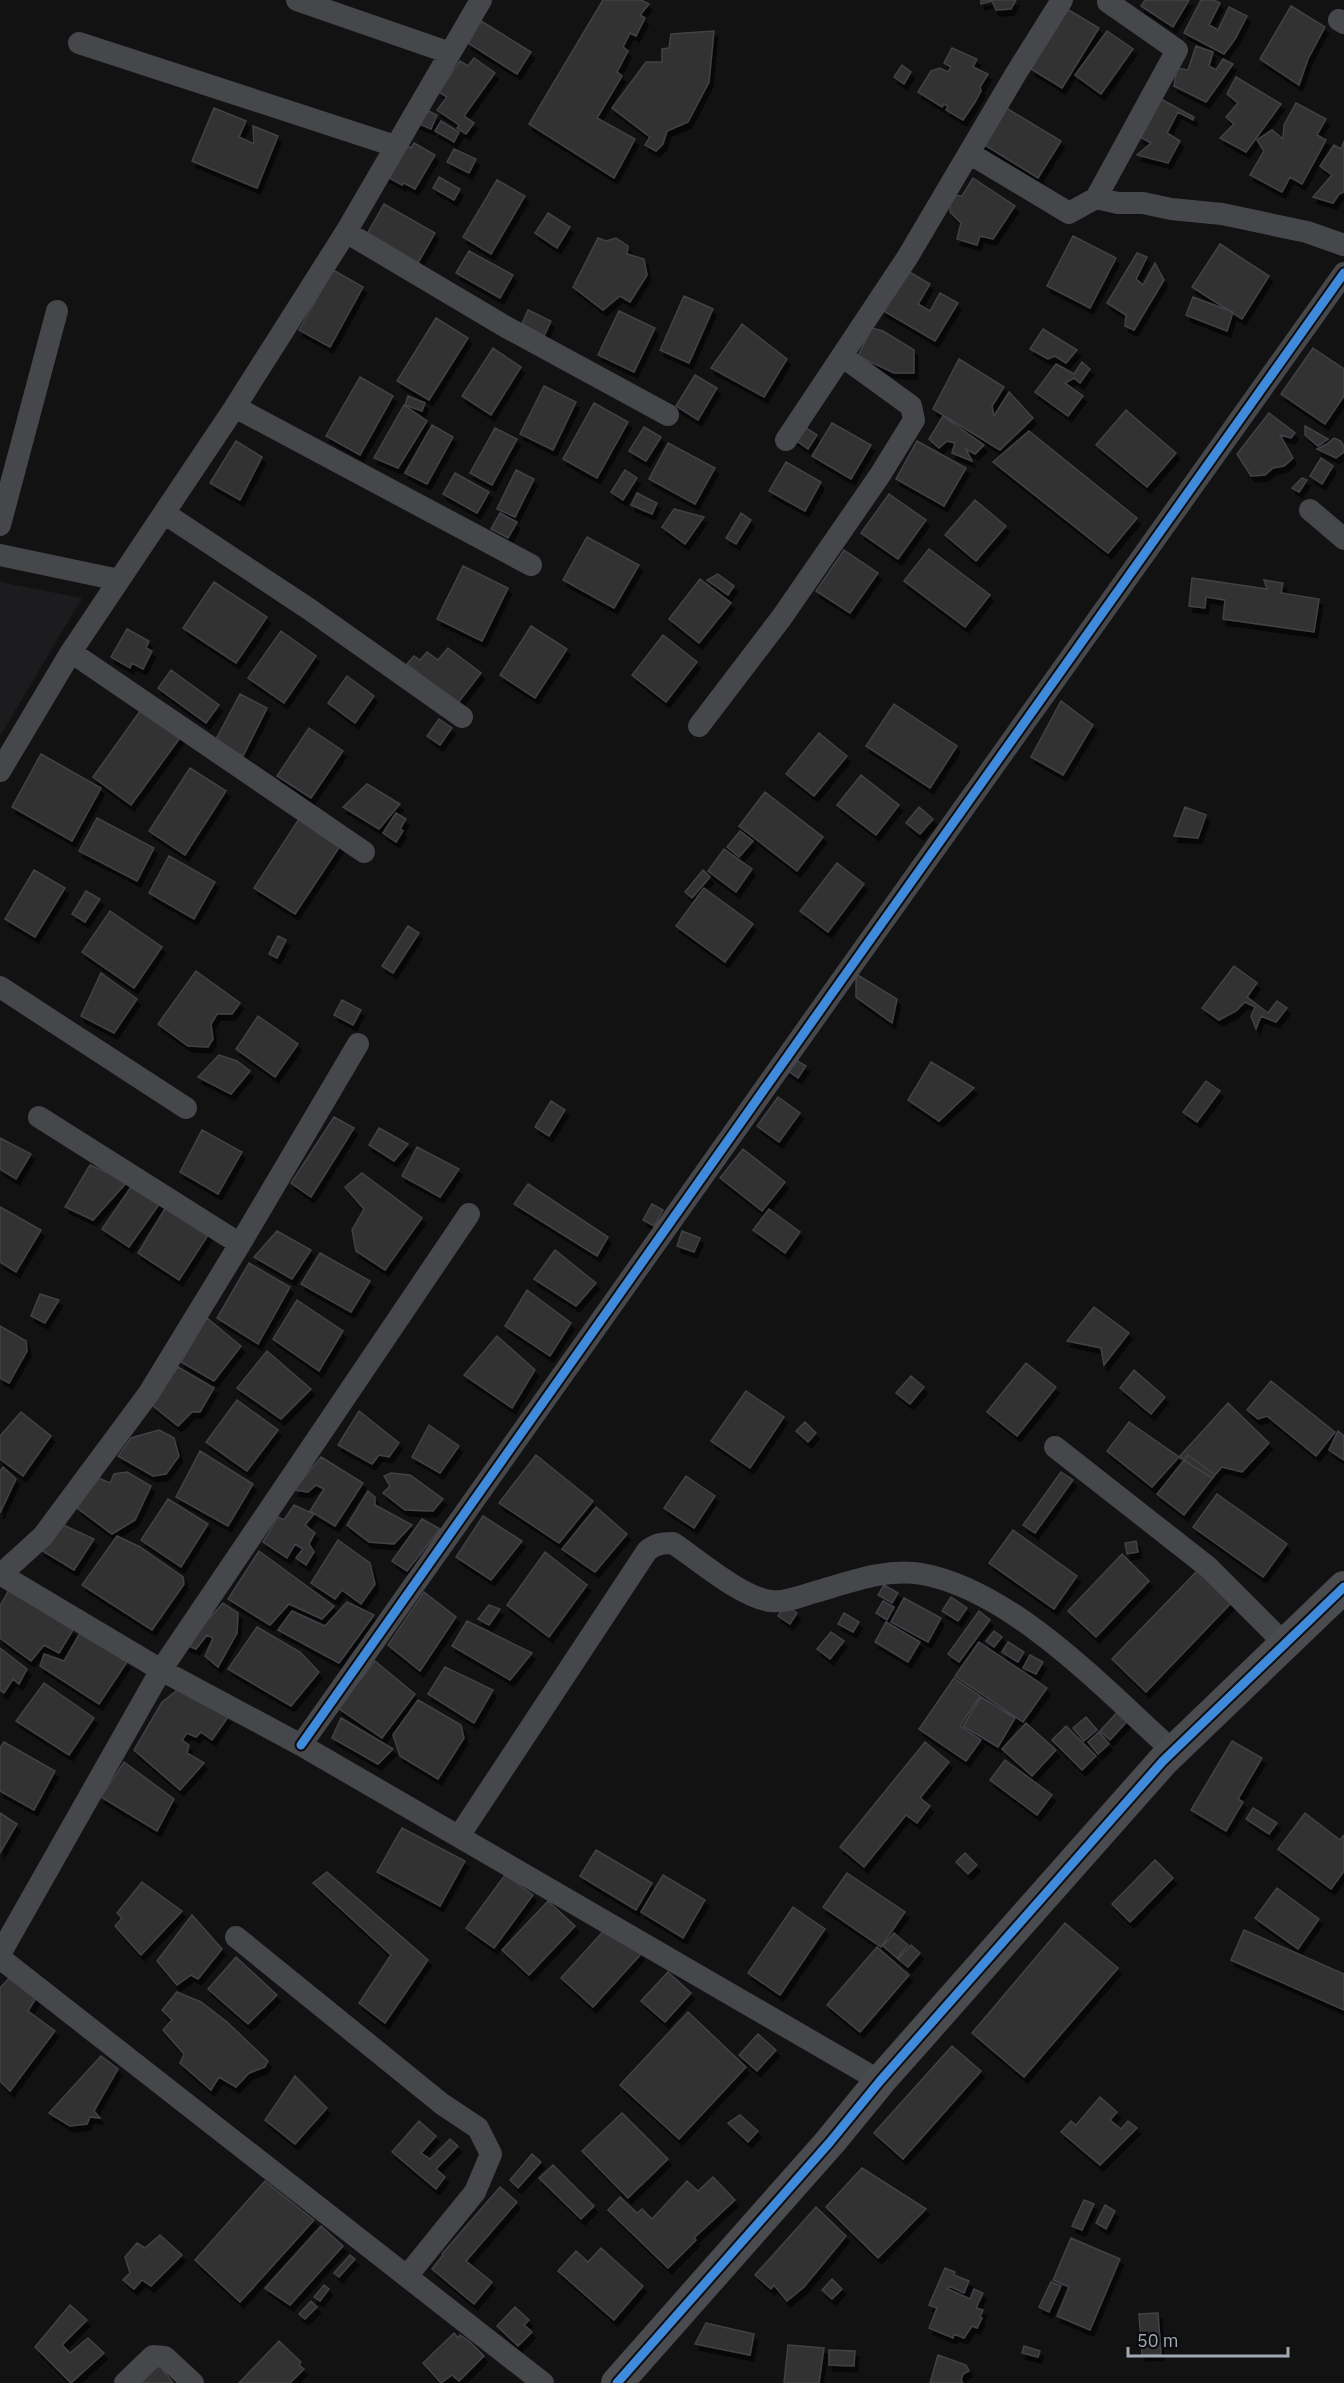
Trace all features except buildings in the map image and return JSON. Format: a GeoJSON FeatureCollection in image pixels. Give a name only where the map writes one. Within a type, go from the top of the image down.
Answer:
{"type":"FeatureCollection","features":[{"type":"Feature","properties":{"kind":"street"},"geometry":{"type":"LineString","coordinates":[[297,0],[450,52]]}},
{"type":"Feature","properties":{"kind":"street"},"geometry":{"type":"LineString","coordinates":[[0,771],[71,652],[235,407],[346,232],[482,0]]}},
{"type":"Feature","properties":{"kind":"street"},"geometry":{"type":"LineString","coordinates":[[786,440],[907,258],[1062,0]]}},
{"type":"Feature","properties":{"kind":"street"},"geometry":{"type":"LineString","coordinates":[[969,153],[1069,213],[1096,198],[1177,50],[1108,2]]}},
{"type":"Feature","properties":{"kind":"street"},"geometry":{"type":"LineString","coordinates":[[79,43],[395,146]]}},
{"type":"Feature","properties":{"kind":"street"},"geometry":{"type":"LineString","coordinates":[[1096,198],[1222,214],[1307,232],[1344,245]]}},
{"type":"Feature","properties":{"kind":"street"},"geometry":{"type":"LineString","coordinates":[[346,232],[506,327],[668,415]]}},
{"type":"Feature","properties":{"kind":"street"},"geometry":{"type":"LineString","coordinates":[[302,1745],[1344,273]]}},
{"type":"Feature","properties":{"kind":"street"},"geometry":{"type":"LineString","coordinates":[[0,525],[57,311]]}},
{"type":"Feature","properties":{"kind":"street"},"geometry":{"type":"LineString","coordinates":[[699,726],[782,617],[880,475],[914,420],[911,406],[842,356]]}},
{"type":"Feature","properties":{"kind":"street"},"geometry":{"type":"LineString","coordinates":[[235,407],[531,565]]}},
{"type":"Feature","properties":{"kind":"street"},"geometry":{"type":"LineString","coordinates":[[1310,510],[1344,539]]}},
{"type":"Feature","properties":{"kind":"street"},"geometry":{"type":"LineString","coordinates":[[164,513],[309,609],[462,717]]}},
{"type":"Feature","properties":{"kind":"street"},"geometry":{"type":"LineString","coordinates":[[0,555],[119,580]]}},
{"type":"Feature","properties":{"kind":"street"},"geometry":{"type":"LineString","coordinates":[[71,652],[364,852]]}},
{"type":"Feature","properties":{"kind":"street"},"geometry":{"type":"LineString","coordinates":[[0,987],[186,1108]]}},
{"type":"Feature","properties":{"kind":"street"},"geometry":{"type":"LineString","coordinates":[[358,1044],[149,1393],[44,1536],[0,1574],[161,1670],[302,1745],[880,2080]]}},
{"type":"Feature","properties":{"kind":"street"},"geometry":{"type":"LineString","coordinates":[[39,1118],[240,1244]]}},
{"type":"Feature","properties":{"kind":"street"},"geometry":{"type":"LineString","coordinates":[[469,1214],[161,1670],[0,1956],[543,2383]]}},
{"type":"Feature","properties":{"kind":"street"},"geometry":{"type":"LineString","coordinates":[[1055,1447],[1208,1568],[1284,1643]]}},
{"type":"Feature","properties":{"kind":"street"},"geometry":{"type":"LineString","coordinates":[[459,1836],[646,1551],[663,1543],[673,1543],[744,1591],[769,1601],[796,1598],[864,1577],[895,1572],[922,1574],[947,1581],[995,1603],[1047,1637],[1173,1751]]}},
{"type":"Feature","properties":{"kind":"street"},"geometry":{"type":"LineString","coordinates":[[617,2383],[822,2151],[880,2080],[1173,1751],[1344,1587]]}},
{"type":"Feature","properties":{"kind":"street"},"geometry":{"type":"LineString","coordinates":[[236,1937],[442,2104],[478,2128],[490,2154],[475,2192],[407,2276]]}},
{"type":"Feature","properties":{"kind":"street"},"geometry":{"type":"LineString","coordinates":[[125,2383],[153,2356],[165,2357],[193,2383]]}},
{"type":"Feature","properties":{"kind":"shaded area"},"geometry":{"type":"Polygon","coordinates":[[[0,582],[82,598],[0,736],[0,582]]]}},
{"type":"Feature","properties":{"kind":"cycle path"},"geometry":{"type":"LineString","coordinates":[[301,1745],[1344,273]]}},
{"type":"Feature","properties":{"kind":"cycle path"},"geometry":{"type":"LineString","coordinates":[[617,2383],[1163,1761],[1344,1587]]}}]}
